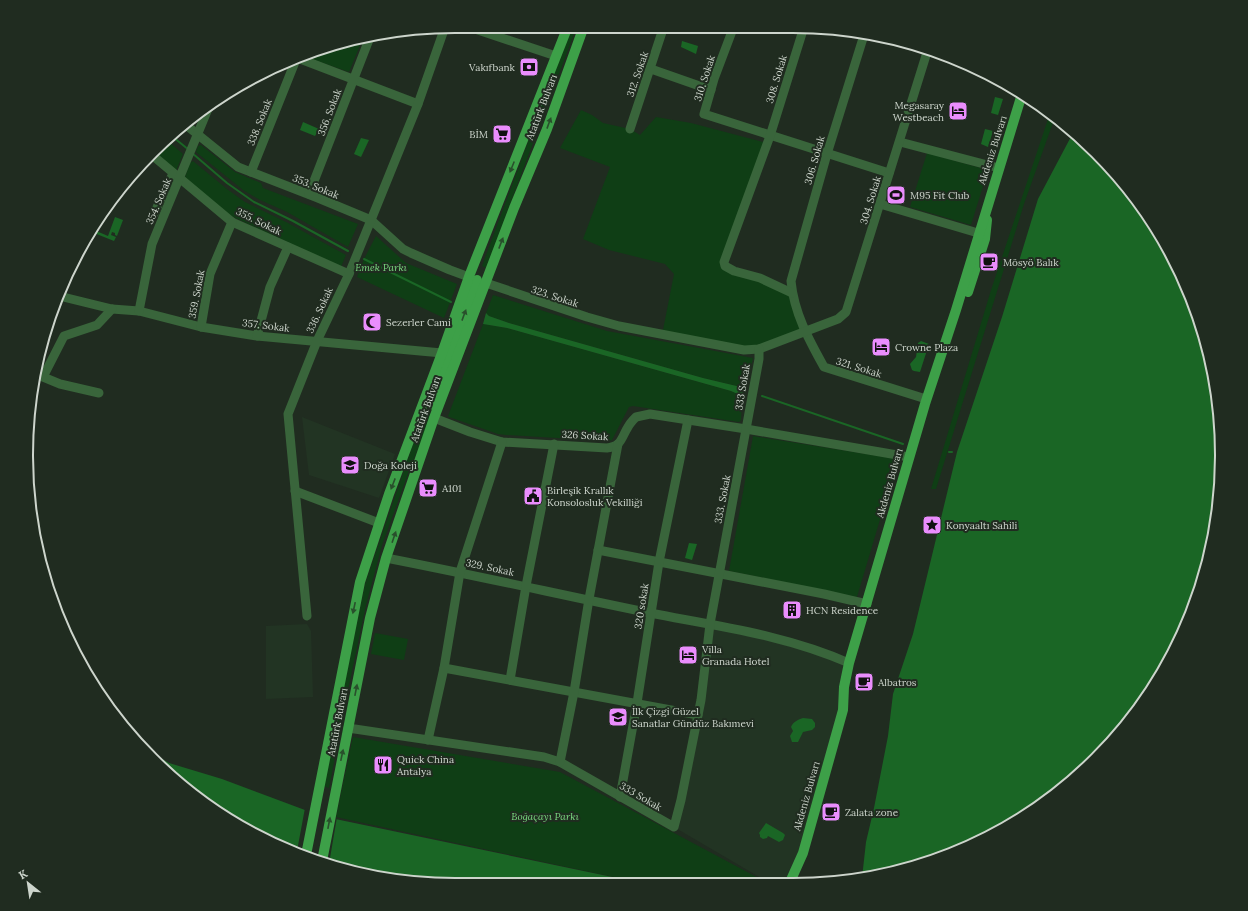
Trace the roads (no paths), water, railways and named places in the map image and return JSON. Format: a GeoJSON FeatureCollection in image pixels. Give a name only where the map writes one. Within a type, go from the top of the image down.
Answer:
{"type":"FeatureCollection","features":[{"type":"Feature","properties":{"kind":"main road","name":"Atatürk Bulvarı"},"geometry":{"type":"LineString","coordinates":[[323,857],[370,618],[386,558],[434,418],[478,279],[565,33]]}},
{"type":"Feature","properties":{"kind":"main road","name":"Atatürk Bulvarı"},"geometry":{"type":"LineString","coordinates":[[307,851],[356,600],[360,582],[379,523],[442,353],[478,279],[546,129],[581,33]]}},
{"type":"Feature","properties":{"kind":"main road","name":"Akdeniz Bulvarı"},"geometry":{"type":"LineString","coordinates":[[792,878],[803,853],[843,710],[844,687],[849,663],[926,399],[959,311],[990,197],[1020,100]]}},
{"type":"Feature","properties":{"kind":"street","name":"336. Sokak"},"geometry":{"type":"LineString","coordinates":[[307,616],[288,414],[317,341],[349,274],[418,104],[444,33]]}},
{"type":"Feature","properties":{"kind":"street"},"geometry":{"type":"LineString","coordinates":[[487,33],[556,56]]}},
{"type":"Feature","properties":{"kind":"street","name":"312. Sokak"},"geometry":{"type":"LineString","coordinates":[[630,129],[662,33]]}},
{"type":"Feature","properties":{"kind":"street","name":"310. Sokak"},"geometry":{"type":"LineString","coordinates":[[731,33],[704,114],[770,136]]}},
{"type":"Feature","properties":{"kind":"street","name":"308. Sokak"},"geometry":{"type":"LineString","coordinates":[[792,293],[760,278],[725,266],[724,262],[770,136],[802,33]]}},
{"type":"Feature","properties":{"kind":"street","name":"306. Sokak"},"geometry":{"type":"LineString","coordinates":[[792,293],[791,281],[827,154],[863,39]]}},
{"type":"Feature","properties":{"kind":"street","name":"356. Sokak"},"geometry":{"type":"LineString","coordinates":[[309,194],[368,42]]}},
{"type":"Feature","properties":{"kind":"street","name":"304. Sokak"},"geometry":{"type":"LineString","coordinates":[[759,349],[838,319],[846,312],[926,54]]}},
{"type":"Feature","properties":{"kind":"street"},"geometry":{"type":"LineString","coordinates":[[305,61],[418,104]]}},
{"type":"Feature","properties":{"kind":"street","name":"338. Sokak"},"geometry":{"type":"LineString","coordinates":[[251,172],[293,66]]}},
{"type":"Feature","properties":{"kind":"street"},"geometry":{"type":"LineString","coordinates":[[651,69],[711,90]]}},
{"type":"Feature","properties":{"kind":"street","name":"354. Sokak"},"geometry":{"type":"LineString","coordinates":[[139,311],[152,244],[176,176],[188,157],[205,115]]}},
{"type":"Feature","properties":{"kind":"street","name":"353. Sokak"},"geometry":{"type":"LineString","coordinates":[[189,128],[238,168],[309,194],[371,220],[403,249],[439,265],[478,279]]}},
{"type":"Feature","properties":{"kind":"street"},"geometry":{"type":"LineString","coordinates":[[770,136],[889,173]]}},
{"type":"Feature","properties":{"kind":"street"},"geometry":{"type":"LineString","coordinates":[[900,142],[999,168]]}},
{"type":"Feature","properties":{"kind":"street","name":"355. Sokak"},"geometry":{"type":"LineString","coordinates":[[156,158],[232,222],[349,274]]}},
{"type":"Feature","properties":{"kind":"street"},"geometry":{"type":"LineString","coordinates":[[154,214],[166,187],[176,176]]}},
{"type":"Feature","properties":{"kind":"street"},"geometry":{"type":"LineString","coordinates":[[880,204],[980,238]]}},
{"type":"Feature","properties":{"kind":"street","name":"359. Sokak"},"geometry":{"type":"LineString","coordinates":[[201,326],[210,274],[232,222]]}},
{"type":"Feature","properties":{"kind":"street"},"geometry":{"type":"LineString","coordinates":[[257,336],[270,287],[288,247]]}},
{"type":"Feature","properties":{"kind":"street","name":"323. Sokak"},"geometry":{"type":"LineString","coordinates":[[478,279],[587,318],[619,326],[744,350],[759,349]]}},
{"type":"Feature","properties":{"kind":"street","name":"321. Sokak"},"geometry":{"type":"LineString","coordinates":[[792,293],[804,332],[824,367],[926,399]]}},
{"type":"Feature","properties":{"kind":"street","name":"357. Sokak"},"geometry":{"type":"LineString","coordinates":[[64,297],[112,308],[139,311],[201,326],[257,336],[442,353]]}},
{"type":"Feature","properties":{"kind":"street"},"geometry":{"type":"LineString","coordinates":[[99,393],[60,384],[43,377],[64,336],[97,325],[112,308]]}},
{"type":"Feature","properties":{"kind":"street","name":"333 Sokak"},"geometry":{"type":"LineString","coordinates":[[746,429],[759,349]]}},
{"type":"Feature","properties":{"kind":"street","name":"326 Sokak"},"geometry":{"type":"LineString","coordinates":[[434,418],[502,442],[607,448],[618,444],[628,426],[636,416],[650,414],[909,457]]}},
{"type":"Feature","properties":{"kind":"street","name":"320 sokak"},"geometry":{"type":"LineString","coordinates":[[620,797],[660,562],[688,420]]}},
{"type":"Feature","properties":{"kind":"street","name":"333. Sokak"},"geometry":{"type":"LineString","coordinates":[[719,573],[746,429]]}},
{"type":"Feature","properties":{"kind":"street"},"geometry":{"type":"LineString","coordinates":[[428,740],[444,668],[460,572],[502,442]]}},
{"type":"Feature","properties":{"kind":"street"},"geometry":{"type":"LineString","coordinates":[[510,680],[526,586],[554,444]]}},
{"type":"Feature","properties":{"kind":"street"},"geometry":{"type":"LineString","coordinates":[[560,762],[574,692],[589,599],[618,444]]}},
{"type":"Feature","properties":{"kind":"street"},"geometry":{"type":"LineString","coordinates":[[295,491],[379,523]]}},
{"type":"Feature","properties":{"kind":"street"},"geometry":{"type":"LineString","coordinates":[[598,550],[719,573],[867,604]]}},
{"type":"Feature","properties":{"kind":"street","name":"329. Sokak"},"geometry":{"type":"LineString","coordinates":[[386,558],[750,632],[788,641],[839,658],[849,663]]}},
{"type":"Feature","properties":{"kind":"street","name":"333 Sokak"},"geometry":{"type":"LineString","coordinates":[[348,728],[544,757],[560,762],[674,827],[698,715],[710,624],[719,573]]}},
{"type":"Feature","properties":{"kind":"street"},"geometry":{"type":"LineString","coordinates":[[444,668],[698,715]]}},
{"type":"Feature","properties":{"kind":"waterway"},"geometry":{"type":"LineString","coordinates":[[176,139],[189,150]]}},
{"type":"Feature","properties":{"kind":"waterway"},"geometry":{"type":"LineString","coordinates":[[192,153],[227,183],[254,202],[348,251]]}},
{"type":"Feature","properties":{"kind":"waterway"},"geometry":{"type":"LineString","coordinates":[[364,259],[451,302]]}},
{"type":"Feature","properties":{"kind":"waterway"},"geometry":{"type":"LineString","coordinates":[[762,396],[903,444]]}},
{"type":"Feature","properties":{"kind":"place","name":"Vakıfbank"},"geometry":{"type":"Point","coordinates":[529,67]}},
{"type":"Feature","properties":{"kind":"place","name":"Megasaray Westbeach"},"geometry":{"type":"Point","coordinates":[958,111]}},
{"type":"Feature","properties":{"kind":"place","name":"BİM"},"geometry":{"type":"Point","coordinates":[502,134]}},
{"type":"Feature","properties":{"kind":"place","name":"M95 Fit Club"},"geometry":{"type":"Point","coordinates":[896,195]}},
{"type":"Feature","properties":{"kind":"place","name":"Mösyö Balık"},"geometry":{"type":"Point","coordinates":[989,262]}},
{"type":"Feature","properties":{"kind":"place","name":"Sezerler Cami"},"geometry":{"type":"Point","coordinates":[372,322]}},
{"type":"Feature","properties":{"kind":"place","name":"Crowne Plaza"},"geometry":{"type":"Point","coordinates":[881,347]}},
{"type":"Feature","properties":{"kind":"place","name":"Doğa Koleji"},"geometry":{"type":"Point","coordinates":[350,465]}},
{"type":"Feature","properties":{"kind":"place","name":"A101"},"geometry":{"type":"Point","coordinates":[428,488]}},
{"type":"Feature","properties":{"kind":"place","name":"Birleşik Krallık Konsolosluk Vekilliği"},"geometry":{"type":"Point","coordinates":[533,496]}},
{"type":"Feature","properties":{"kind":"place","name":"Konyaaltı Sahili"},"geometry":{"type":"Point","coordinates":[932,525]}},
{"type":"Feature","properties":{"kind":"place","name":"HCN Residence"},"geometry":{"type":"Point","coordinates":[792,610]}},
{"type":"Feature","properties":{"kind":"place","name":"Villa Granada Hotel"},"geometry":{"type":"Point","coordinates":[688,655]}},
{"type":"Feature","properties":{"kind":"place","name":"Albatros"},"geometry":{"type":"Point","coordinates":[864,682]}},
{"type":"Feature","properties":{"kind":"place","name":"İlk Çizgi Güzel Sanatlar Gündüz Bakımevi"},"geometry":{"type":"Point","coordinates":[618,717]}},
{"type":"Feature","properties":{"kind":"place","name":"Quick China Antalya"},"geometry":{"type":"Point","coordinates":[383,765]}},
{"type":"Feature","properties":{"kind":"place","name":"Zalata zone"},"geometry":{"type":"Point","coordinates":[831,812]}},
{"type":"Feature","properties":{"kind":"park label","name":"Emek Parkı"},"geometry":{"type":"Point","coordinates":[381,267]}},
{"type":"Feature","properties":{"kind":"park label","name":"Boğaçayı Parkı"},"geometry":{"type":"Point","coordinates":[545,816]}}]}
